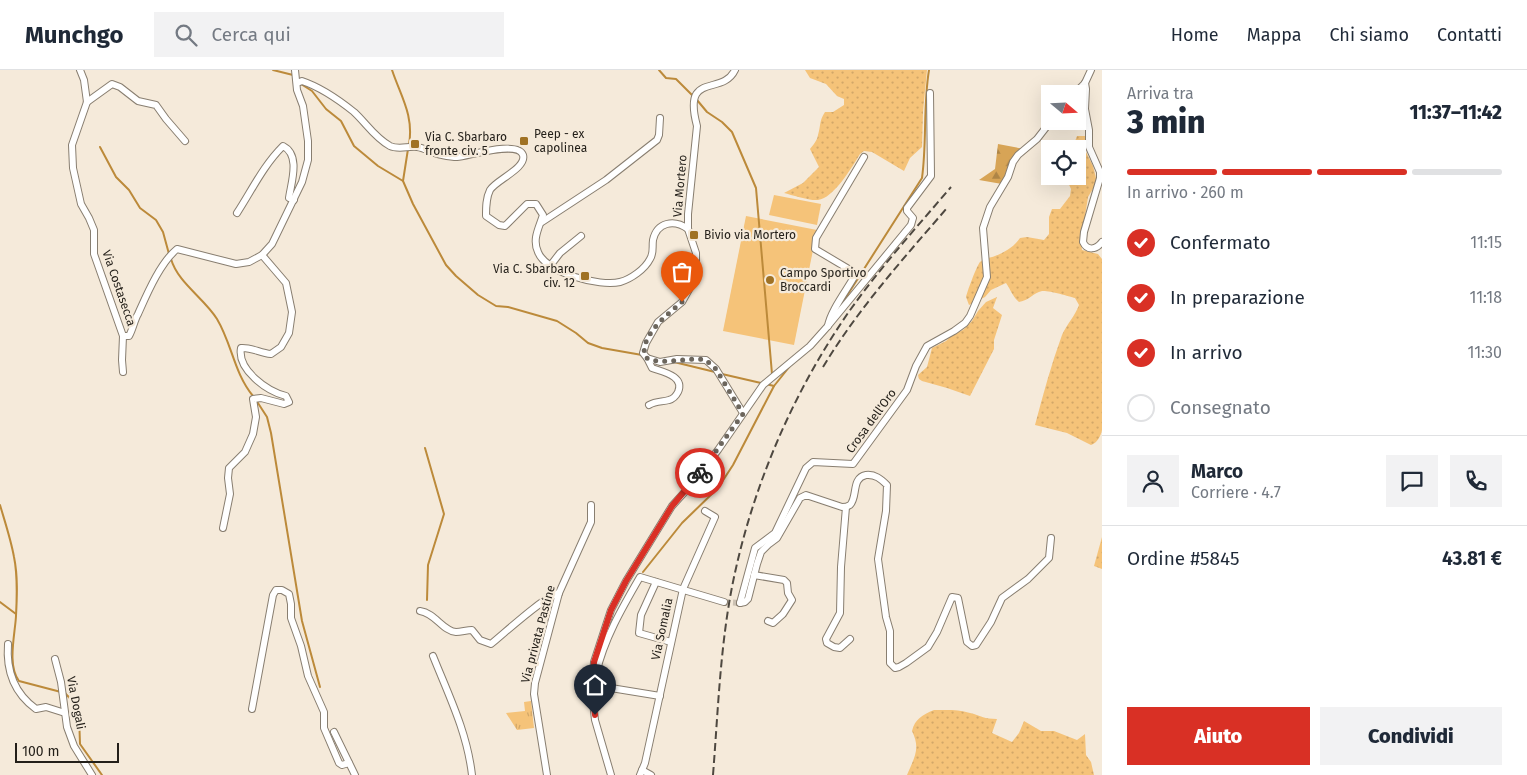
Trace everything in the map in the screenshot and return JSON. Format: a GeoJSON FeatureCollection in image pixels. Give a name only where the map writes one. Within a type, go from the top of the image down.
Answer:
{"type":"FeatureCollection","features":[{"type":"Feature","properties":{"kind":"street","name":"Via Costasecca"},"geometry":{"type":"LineString","coordinates":[[80,70],[84,80],[87,102],[72,145],[73,168],[81,204],[90,218],[94,230],[94,254],[124,336],[123,372]]}},
{"type":"Feature","properties":{"kind":"street"},"geometry":{"type":"LineString","coordinates":[[124,336],[129,336],[131,333],[137,316],[164,265],[177,250],[236,264],[249,262],[262,255],[272,244],[302,182],[308,160],[308,141],[303,106],[297,90],[295,70]]}},
{"type":"Feature","properties":{"kind":"street"},"geometry":{"type":"LineString","coordinates":[[1090,70],[1085,83],[1085,109],[1089,148],[1100,172],[1100,178],[1084,232],[1083,242],[1084,245],[1091,249],[1102,242]]}},
{"type":"Feature","properties":{"kind":"street","name":"Via Mortero"},"geometry":{"type":"LineString","coordinates":[[647,358],[644,353],[646,344],[658,322],[682,302],[692,284],[696,265],[696,254],[688,229],[697,126],[693,111],[694,98],[699,89],[704,85],[724,80],[734,73]]}},
{"type":"Feature","properties":{"kind":"street"},"geometry":{"type":"LineString","coordinates":[[297,83],[302,80],[328,94],[354,112],[384,142],[392,147],[418,147],[440,155],[457,157],[486,151],[519,150],[523,158],[521,164],[496,183],[490,190],[487,198],[486,216],[499,225],[505,226],[527,204],[536,204],[543,215],[536,233],[538,253],[550,266],[581,279],[620,282],[636,274],[650,259],[653,250],[653,240],[660,227],[666,223],[676,223],[688,229]]}},
{"type":"Feature","properties":{"kind":"street"},"geometry":{"type":"LineString","coordinates":[[87,102],[108,86],[112,84],[117,85],[138,101],[156,106],[185,141]]}},
{"type":"Feature","properties":{"kind":"street"},"geometry":{"type":"LineString","coordinates":[[613,775],[595,720],[592,693],[594,662],[611,610],[626,581],[672,506],[713,457],[763,385],[810,346],[911,224],[913,218],[907,211],[907,208],[931,176],[930,92]]}},
{"type":"Feature","properties":{"kind":"street"},"geometry":{"type":"LineString","coordinates":[[541,223],[606,180],[657,140],[660,118]]}},
{"type":"Feature","properties":{"kind":"street","name":"Crosa dell'Oro"},"geometry":{"type":"LineString","coordinates":[[754,575],[748,599],[740,603],[755,548],[775,533],[806,468],[814,462],[853,464],[907,390],[916,366],[927,346],[960,327],[970,316],[987,276],[983,228],[990,207],[1008,177],[1013,162],[1044,130]]}},
{"type":"Feature","properties":{"kind":"street"},"geometry":{"type":"LineString","coordinates":[[237,213],[256,181],[283,146],[292,158],[294,173],[289,198],[294,200]]}},
{"type":"Feature","properties":{"kind":"street"},"geometry":{"type":"LineString","coordinates":[[827,327],[829,317],[844,296],[854,277],[852,271],[815,249],[816,238],[864,157]]}},
{"type":"Feature","properties":{"kind":"street"},"geometry":{"type":"LineString","coordinates":[[550,266],[560,252],[581,236]]}},
{"type":"Feature","properties":{"kind":"street"},"geometry":{"type":"LineString","coordinates":[[223,528],[230,494],[228,478],[230,468],[244,452],[253,434],[256,417],[253,399],[261,398],[284,404],[289,402],[286,396],[273,392],[262,385],[248,370],[240,355],[241,348],[248,347],[259,353],[271,354],[281,347],[288,334],[292,312],[286,283],[262,255]]}},
{"type":"Feature","properties":{"kind":"street"},"geometry":{"type":"LineString","coordinates":[[647,358],[660,362],[677,359],[706,360],[716,369],[743,414]]}},
{"type":"Feature","properties":{"kind":"street"},"geometry":{"type":"LineString","coordinates":[[647,358],[652,368],[671,375],[678,380],[680,388],[677,395],[670,400],[658,401],[649,405]]}},
{"type":"Feature","properties":{"kind":"street"},"geometry":{"type":"LineString","coordinates":[[850,639],[840,648],[827,643],[826,639],[840,613],[841,567],[846,507],[854,498],[856,482],[863,476],[871,474],[879,477],[887,485],[886,512],[878,559],[886,617],[890,631],[890,663],[895,668],[906,664],[928,647],[952,598],[958,598],[967,642],[972,646],[976,645],[991,622],[1002,598],[1028,579],[1049,558],[1051,538]]}},
{"type":"Feature","properties":{"kind":"street"},"geometry":{"type":"LineString","coordinates":[[768,622],[773,623],[783,614],[792,600],[784,580],[754,575],[761,552],[777,538],[800,498],[806,495],[846,507]]}},
{"type":"Feature","properties":{"kind":"street","name":"Via privata Pastine"},"geometry":{"type":"LineString","coordinates":[[547,775],[534,694],[535,683],[559,593],[591,522],[591,505]]}},
{"type":"Feature","properties":{"kind":"street","name":"Via Somalia"},"geometry":{"type":"LineString","coordinates":[[641,773],[645,763],[683,589],[715,517],[705,511]]}},
{"type":"Feature","properties":{"kind":"street"},"geometry":{"type":"LineString","coordinates":[[592,693],[600,658],[621,610],[640,577],[724,602]]}},
{"type":"Feature","properties":{"kind":"street"},"geometry":{"type":"LineString","coordinates":[[656,582],[641,615],[639,632],[671,642]]}},
{"type":"Feature","properties":{"kind":"street"},"geometry":{"type":"LineString","coordinates":[[252,709],[273,595],[276,590],[282,590],[289,594],[291,604],[290,618],[308,676],[324,712],[324,728],[339,763],[342,765],[349,764]]}},
{"type":"Feature","properties":{"kind":"street"},"geometry":{"type":"LineString","coordinates":[[420,611],[433,616],[448,630],[454,632],[472,630],[480,640],[491,644],[533,610],[559,593]]}},
{"type":"Feature","properties":{"kind":"street"},"geometry":{"type":"LineString","coordinates":[[8,644],[7,659],[10,673],[19,694],[36,708],[46,707],[65,713]]}},
{"type":"Feature","properties":{"kind":"street"},"geometry":{"type":"LineString","coordinates":[[433,656],[457,711],[469,752],[472,775]]}},
{"type":"Feature","properties":{"kind":"street","name":"Via Dogali"},"geometry":{"type":"LineString","coordinates":[[55,659],[67,727],[74,746],[92,775]]}},
{"type":"Feature","properties":{"kind":"street"},"geometry":{"type":"LineString","coordinates":[[611,688],[660,696]]}},
{"type":"Feature","properties":{"kind":"street"},"geometry":{"type":"LineString","coordinates":[[334,732],[356,775]]}},
{"type":"Feature","properties":{"kind":"street"},"geometry":{"type":"LineString","coordinates":[[641,773],[651,775]]}},
{"type":"Feature","properties":{"kind":"green space"},"geometry":{"type":"Polygon","coordinates":[[[805,70],[927,70],[922,147],[910,158],[904,171],[872,152],[864,151],[836,188],[824,198],[810,200],[784,193],[803,183],[819,167],[810,149],[817,139],[822,118],[825,112],[833,112],[844,105],[844,99],[837,96],[826,84],[810,78],[805,70]]]}},
{"type":"Feature","properties":{"kind":"green space"},"geometry":{"type":"Polygon","coordinates":[[[1077,136],[1085,136],[1085,140],[1076,140],[1077,136]]]}},
{"type":"Feature","properties":{"kind":"green space"},"geometry":{"type":"Polygon","coordinates":[[[998,144],[1024,149],[1002,184],[979,180],[995,169],[998,144]]]}},
{"type":"Feature","properties":{"kind":"green space"},"geometry":{"type":"Polygon","coordinates":[[[1086,152],[1093,166],[1097,182],[1088,197],[1081,242],[1082,250],[1098,254],[1102,259],[1102,430],[1101,435],[1091,445],[1067,433],[1035,425],[1062,335],[1079,305],[1075,298],[1042,291],[1019,302],[1006,283],[991,290],[985,297],[969,305],[966,297],[979,264],[982,261],[1006,251],[1020,238],[1027,237],[1044,240],[1049,234],[1049,217],[1052,209],[1060,209],[1070,196],[1071,189],[1069,185],[1086,185],[1086,152]]]}},
{"type":"Feature","properties":{"kind":"green space"},"geometry":{"type":"Polygon","coordinates":[[[774,195],[821,204],[817,225],[769,215],[774,195]]]}},
{"type":"Feature","properties":{"kind":"green space","name":"Campo Sportivo Broccardi"},"geometry":{"type":"Polygon","coordinates":[[[746,216],[817,230],[794,345],[723,331],[746,216]]]}},
{"type":"Feature","properties":{"kind":"green space"},"geometry":{"type":"Polygon","coordinates":[[[997,297],[993,308],[1002,315],[994,340],[994,349],[970,396],[919,379],[918,375],[927,367],[932,348],[963,330],[986,302],[997,297]]]}},
{"type":"Feature","properties":{"kind":"green space"},"geometry":{"type":"Polygon","coordinates":[[[1102,537],[1102,569],[1094,566],[1102,537]]]}},
{"type":"Feature","properties":{"kind":"green space"},"geometry":{"type":"Polygon","coordinates":[[[531,701],[534,728],[517,730],[506,713],[525,711],[524,702],[531,701]]]}},
{"type":"Feature","properties":{"kind":"green space"},"geometry":{"type":"Polygon","coordinates":[[[934,710],[961,711],[997,719],[992,733],[1012,742],[1019,733],[1024,721],[1041,731],[1054,731],[1077,740],[1085,734],[1086,755],[1091,762],[1094,775],[907,775],[916,748],[915,737],[912,731],[913,727],[920,718],[934,710]]]}},
{"type":"Feature","properties":{"kind":"waterway"},"geometry":{"type":"LineString","coordinates":[[273,70],[293,75]]}},
{"type":"Feature","properties":{"kind":"waterway"},"geometry":{"type":"LineString","coordinates":[[392,70],[408,115],[410,124],[409,145]]}},
{"type":"Feature","properties":{"kind":"waterway"},"geometry":{"type":"LineString","coordinates":[[659,70],[666,78],[676,79],[694,97]]}},
{"type":"Feature","properties":{"kind":"waterway"},"geometry":{"type":"LineString","coordinates":[[841,305],[922,178],[929,70]]}},
{"type":"Feature","properties":{"kind":"waterway"},"geometry":{"type":"LineString","coordinates":[[301,84],[312,91],[326,109],[341,121],[354,146],[378,166],[403,181],[413,204],[446,265],[478,295],[496,306],[508,307],[557,321],[588,343],[602,348],[642,355]]}},
{"type":"Feature","properties":{"kind":"waterway"},"geometry":{"type":"LineString","coordinates":[[697,100],[707,112],[722,122],[732,132],[756,188],[772,374]]}},
{"type":"Feature","properties":{"kind":"waterway"},"geometry":{"type":"LineString","coordinates":[[100,147],[116,177],[129,190],[140,208],[156,220],[163,232],[169,254]]}},
{"type":"Feature","properties":{"kind":"waterway"},"geometry":{"type":"LineString","coordinates":[[403,181],[408,149]]}},
{"type":"Feature","properties":{"kind":"waterway"},"geometry":{"type":"LineString","coordinates":[[171,259],[179,276],[212,311],[217,319],[241,378],[253,396]]}},
{"type":"Feature","properties":{"kind":"waterway"},"geometry":{"type":"LineString","coordinates":[[674,362],[715,372]]}},
{"type":"Feature","properties":{"kind":"waterway"},"geometry":{"type":"LineString","coordinates":[[643,572],[682,523],[718,488],[733,465],[774,386],[790,366]]}},
{"type":"Feature","properties":{"kind":"waterway"},"geometry":{"type":"LineString","coordinates":[[722,374],[761,383]]}},
{"type":"Feature","properties":{"kind":"waterway"},"geometry":{"type":"LineString","coordinates":[[766,384],[774,386]]}},
{"type":"Feature","properties":{"kind":"waterway"},"geometry":{"type":"LineString","coordinates":[[256,400],[267,417],[271,433],[302,621],[320,687]]}},
{"type":"Feature","properties":{"kind":"waterway"},"geometry":{"type":"LineString","coordinates":[[425,448],[444,514],[428,565],[427,600]]}},
{"type":"Feature","properties":{"kind":"waterway"},"geometry":{"type":"LineString","coordinates":[[0,505],[11,544],[16,572],[17,586],[13,650],[15,674],[19,681],[61,692]]}},
{"type":"Feature","properties":{"kind":"waterway"},"geometry":{"type":"LineString","coordinates":[[0,602],[16,614]]}},
{"type":"Feature","properties":{"kind":"waterway"},"geometry":{"type":"LineString","coordinates":[[65,693],[76,705],[79,715],[80,744],[102,775]]}},
{"type":"Feature","properties":{"kind":"tunnel"},"geometry":{"type":"LineString","coordinates":[[724,602],[740,603]]}},
{"type":"Feature","properties":{"kind":"railway"},"geometry":{"type":"LineString","coordinates":[[713,775],[722,657],[732,587],[750,515],[776,444],[809,376],[848,313],[885,265],[951,187]]}},
{"type":"Feature","properties":{"kind":"railway"},"geometry":{"type":"LineString","coordinates":[[823,367],[866,305],[947,208]]}},
{"type":"Feature","properties":{"kind":"way so far"},"geometry":{"type":"LineString","coordinates":[[682,302],[658,322],[646,344],[645,357],[660,362],[677,359],[706,360],[716,369],[743,414],[700,473]]}},
{"type":"Feature","properties":{"kind":"place","name":"Peep - ex capolinea"},"geometry":{"type":"Point","coordinates":[524,141]}},
{"type":"Feature","properties":{"kind":"place","name":"Via C. Sbarbaro fronte civ. 5"},"geometry":{"type":"Point","coordinates":[415,144]}},
{"type":"Feature","properties":{"kind":"place","name":"Bivio via Mortero"},"geometry":{"type":"Point","coordinates":[694,235]}},
{"type":"Feature","properties":{"kind":"place","name":"Via C. Sbarbaro civ. 12"},"geometry":{"type":"Point","coordinates":[585,276]}},
{"type":"Feature","properties":{"kind":"place","name":"Campo Sportivo Broccardi"},"geometry":{"type":"Point","coordinates":[770,280]}},
{"type":"Feature","properties":{"kind":"route"},"geometry":{"type":"LineString","coordinates":[[595,715],[592,693],[594,662],[611,610],[654,533],[672,506],[700,473]]}}]}
